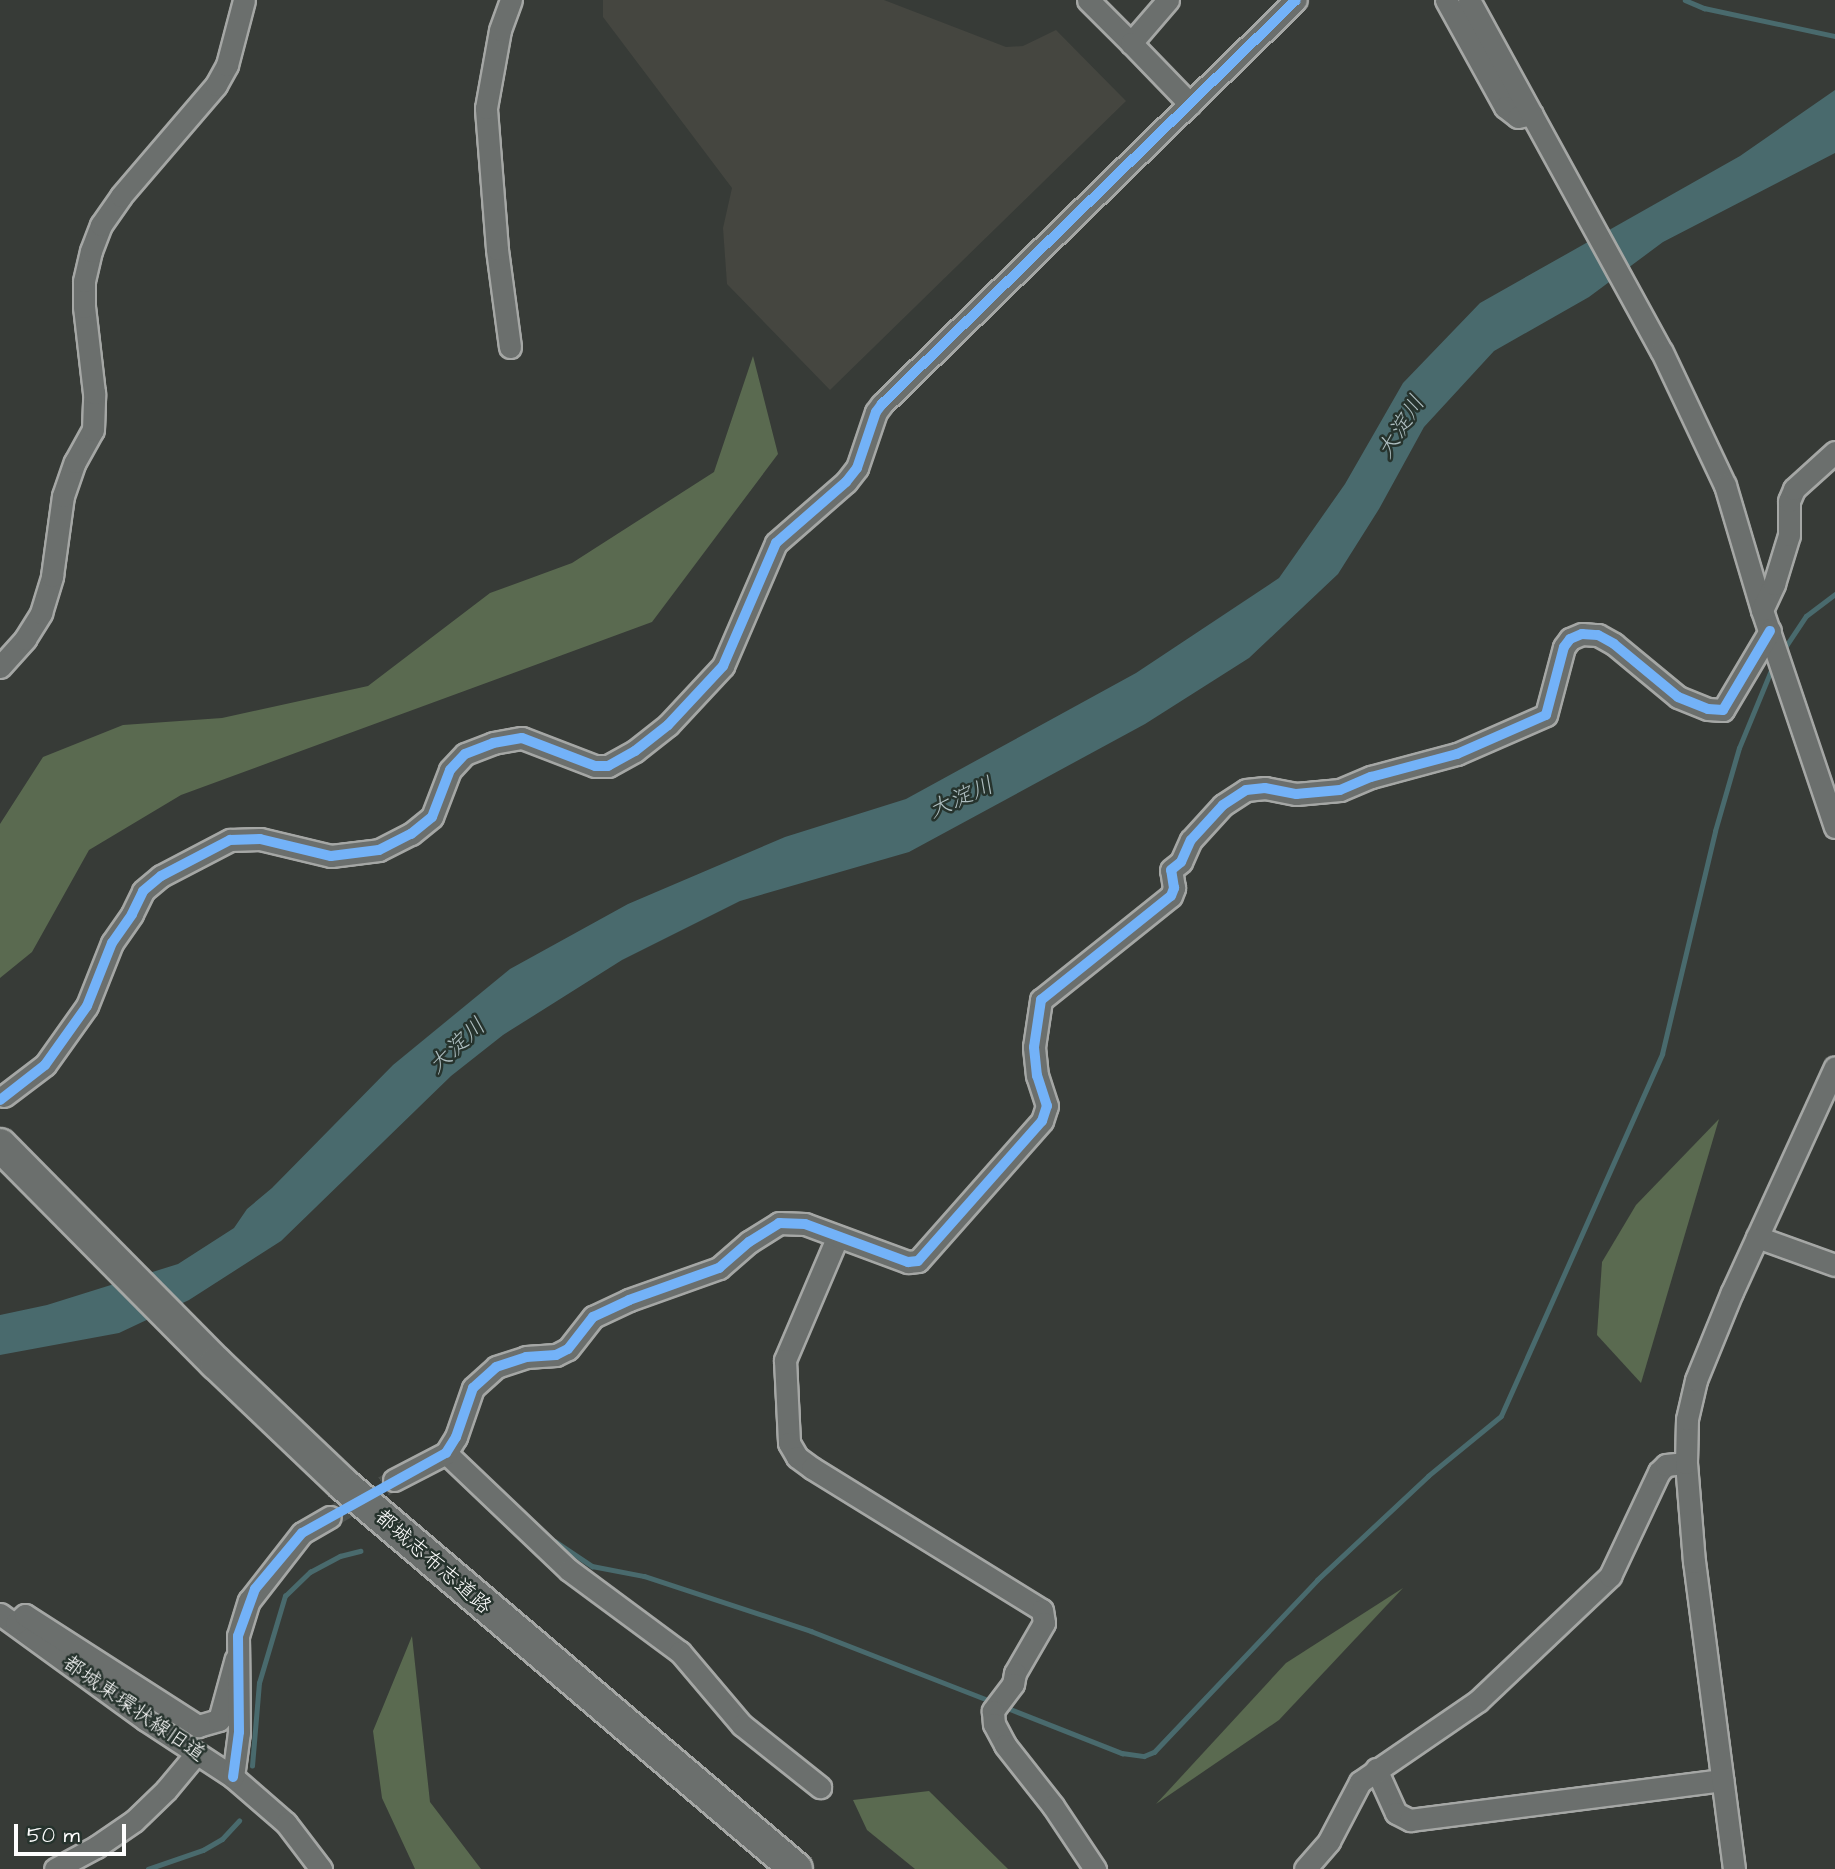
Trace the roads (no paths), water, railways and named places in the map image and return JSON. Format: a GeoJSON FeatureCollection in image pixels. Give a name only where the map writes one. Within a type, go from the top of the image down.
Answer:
{"type":"FeatureCollection","features":[{"type":"Feature","properties":{"kind":"highway","name":"都城志布志道路"},"geometry":{"type":"LineString","coordinates":[[0,1145],[216,1363],[344,1485],[742,1825]]}},
{"type":"Feature","properties":{"kind":"highway"},"geometry":{"type":"LineString","coordinates":[[742,1825],[794,1869]]}},
{"type":"Feature","properties":{"kind":"highway"},"geometry":{"type":"LineString","coordinates":[[742,1825],[808,1869]]}},
{"type":"Feature","properties":{"kind":"street"},"geometry":{"type":"LineString","coordinates":[[0,667],[26,639],[41,613],[52,576],[63,496],[75,462],[93,430],[94,393],[84,307],[84,281],[90,251],[102,225],[121,196],[216,85],[227,65],[244,0]]}},
{"type":"Feature","properties":{"kind":"street"},"geometry":{"type":"LineString","coordinates":[[510,347],[497,249],[486,108],[500,30],[511,0]]}},
{"type":"Feature","properties":{"kind":"street"},"geometry":{"type":"LineString","coordinates":[[1088,0],[1190,104]]}},
{"type":"Feature","properties":{"kind":"street"},"geometry":{"type":"LineString","coordinates":[[1131,43],[1168,0]]}},
{"type":"Feature","properties":{"kind":"street"},"geometry":{"type":"LineString","coordinates":[[4,1096],[45,1065],[87,1006],[112,943],[132,914],[143,891],[161,876],[230,840],[260,839],[331,856],[379,850],[411,834],[432,817],[450,770],[465,754],[493,743],[522,738],[595,766],[608,766],[635,751],[668,725],[723,666],[776,542],[846,482],[857,468],[876,412],[882,404],[1296,0]]}},
{"type":"Feature","properties":{"kind":"street"},"geometry":{"type":"LineString","coordinates":[[1446,0],[1506,107],[1518,117],[1532,114]]}},
{"type":"Feature","properties":{"kind":"street"},"geometry":{"type":"LineString","coordinates":[[1469,0],[1662,352],[1725,485],[1782,668],[1826,770],[1835,827]]}},
{"type":"Feature","properties":{"kind":"street"},"geometry":{"type":"LineString","coordinates":[[1762,610],[1774,584],[1789,535],[1788,501],[1794,489],[1835,453]]}},
{"type":"Feature","properties":{"kind":"street"},"geometry":{"type":"LineString","coordinates":[[394,1480],[446,1453],[456,1437],[473,1388],[496,1367],[526,1357],[556,1355],[568,1349],[593,1317],[629,1300],[719,1268],[749,1242],[779,1223],[805,1224],[908,1262],[918,1261],[1042,1121],[1047,1106],[1037,1076],[1034,1047],[1036,1016],[1041,1000],[1171,896],[1174,888],[1171,870],[1181,862],[1192,840],[1223,805],[1246,790],[1265,788],[1296,794],[1339,790],[1371,777],[1457,754],[1546,715],[1563,647],[1570,639],[1582,634],[1598,635],[1614,644],[1678,697],[1707,709],[1723,710],[1773,638]]}},
{"type":"Feature","properties":{"kind":"street"},"geometry":{"type":"LineString","coordinates":[[1734,1869],[1694,1562],[1686,1463],[1687,1419],[1696,1380],[1757,1237],[1835,1067]]}},
{"type":"Feature","properties":{"kind":"street"},"geometry":{"type":"LineString","coordinates":[[1757,1237],[1835,1265]]}},
{"type":"Feature","properties":{"kind":"street"},"geometry":{"type":"LineString","coordinates":[[837,1238],[785,1360],[789,1443],[797,1457],[812,1468],[1042,1610],[1044,1623],[1015,1673],[1013,1684],[993,1711],[994,1724],[1005,1745],[1053,1806],[1095,1869]]}},
{"type":"Feature","properties":{"kind":"street"},"geometry":{"type":"LineString","coordinates":[[446,1453],[569,1570],[680,1652],[742,1725],[820,1787]]}},
{"type":"Feature","properties":{"kind":"street"},"geometry":{"type":"LineString","coordinates":[[1305,1869],[1329,1841],[1360,1782],[1478,1701],[1610,1576],[1659,1472],[1666,1465],[1686,1463]]}},
{"type":"Feature","properties":{"kind":"street"},"geometry":{"type":"LineString","coordinates":[[233,1777],[239,1732],[237,1636],[255,1590],[302,1533],[330,1517]]}},
{"type":"Feature","properties":{"kind":"street"},"geometry":{"type":"LineString","coordinates":[[7,1619],[25,1615],[198,1726],[219,1720],[236,1658]]}},
{"type":"Feature","properties":{"kind":"street","name":"都城東環状線旧道"},"geometry":{"type":"LineString","coordinates":[[7,1619],[195,1754],[233,1777],[286,1823],[321,1869]]}},
{"type":"Feature","properties":{"kind":"street"},"geometry":{"type":"LineString","coordinates":[[55,1869],[96,1847],[134,1821],[166,1790],[195,1754]]}},
{"type":"Feature","properties":{"kind":"street"},"geometry":{"type":"LineString","coordinates":[[1376,1769],[1396,1812],[1410,1820],[1723,1780]]}},
{"type":"Feature","properties":{"kind":"water","name":"大淀川"},"geometry":{"type":"Polygon","coordinates":[[[1835,90],[1835,153],[1663,242],[1589,297],[1494,351],[1424,427],[1379,509],[1338,574],[1249,658],[1145,724],[909,852],[740,901],[622,960],[503,1035],[451,1076],[281,1241],[189,1300],[119,1333],[0,1355],[0,1315],[47,1305],[178,1264],[234,1228],[247,1209],[272,1188],[393,1065],[510,969],[628,904],[785,837],[906,799],[1136,673],[1279,578],[1345,484],[1403,383],[1480,303],[1740,156],[1835,90]]]}},
{"type":"Feature","properties":{"kind":"waterway"},"geometry":{"type":"LineString","coordinates":[[1685,0],[1704,8],[1835,36]]}},
{"type":"Feature","properties":{"kind":"waterway"},"geometry":{"type":"LineString","coordinates":[[1782,652],[1806,616],[1835,594]]}},
{"type":"Feature","properties":{"kind":"waterway"},"geometry":{"type":"LineString","coordinates":[[1005,1707],[1122,1753],[1144,1756],[1154,1752],[1317,1580],[1428,1476],[1501,1416],[1662,1054],[1715,831],[1739,748],[1772,668]]}},
{"type":"Feature","properties":{"kind":"waterway"},"geometry":{"type":"LineString","coordinates":[[555,1541],[592,1566],[644,1576],[811,1631],[991,1701]]}},
{"type":"Feature","properties":{"kind":"waterway"},"geometry":{"type":"LineString","coordinates":[[252,1766],[259,1683],[285,1596],[310,1572],[340,1556],[360,1551]]}},
{"type":"Feature","properties":{"kind":"waterway"},"geometry":{"type":"LineString","coordinates":[[148,1869],[203,1850],[222,1839],[239,1821]]}},
{"type":"Feature","properties":{"kind":"tunnel"},"geometry":{"type":"LineString","coordinates":[[330,1517],[394,1480]]}}]}
